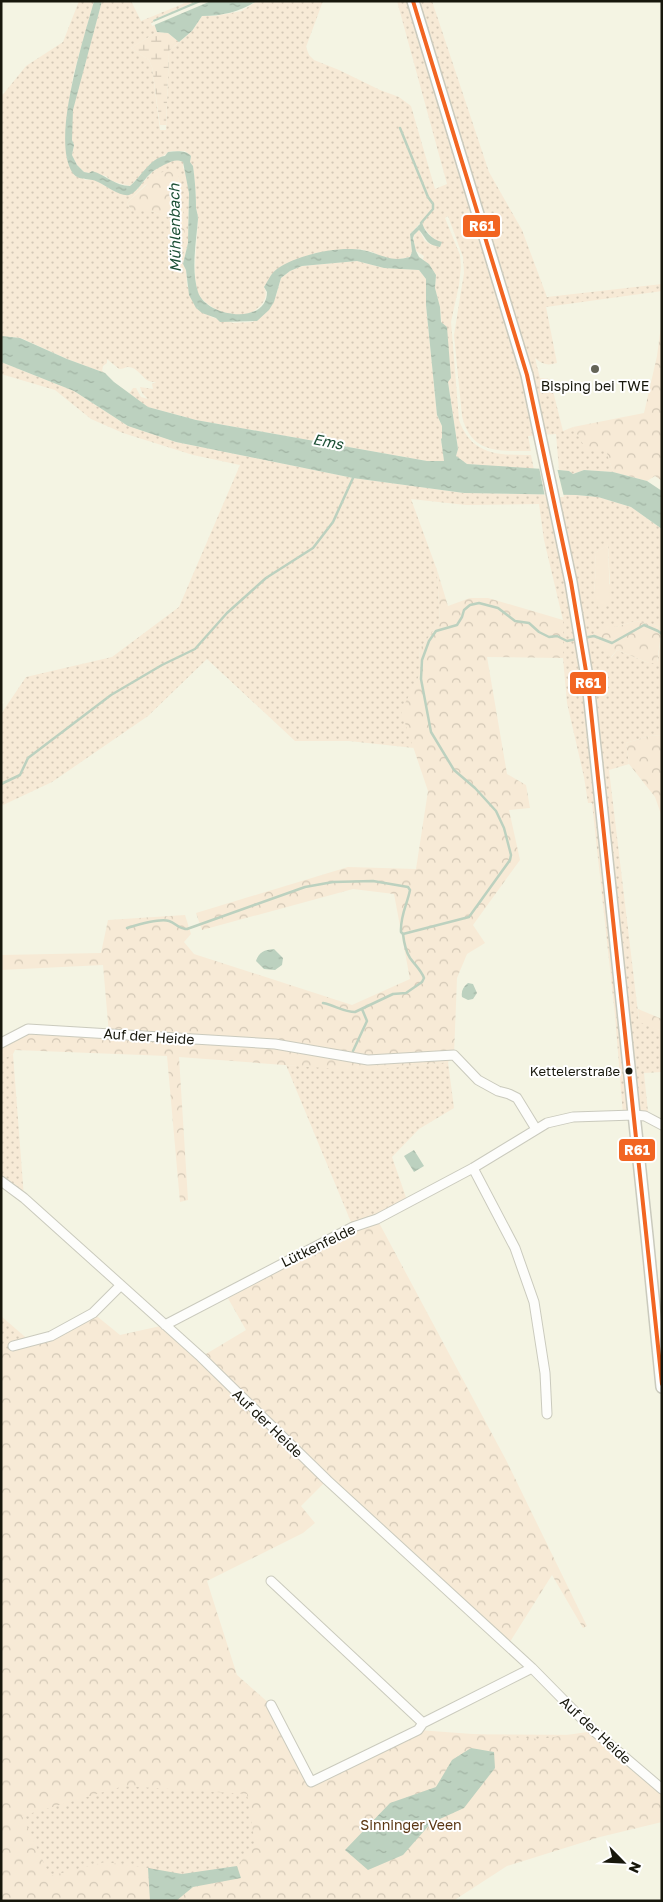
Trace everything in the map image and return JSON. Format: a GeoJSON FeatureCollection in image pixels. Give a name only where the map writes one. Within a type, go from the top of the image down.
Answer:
{"type":"FeatureCollection","features":[{"type":"Feature","properties":{"kind":"main road"},"geometry":{"type":"LineString","coordinates":[[413,1],[524,366],[561,528],[583,657],[601,804],[662,1387]]}},
{"type":"Feature","properties":{"kind":"street","name":"Auf der Heide"},"geometry":{"type":"LineString","coordinates":[[1,1043],[28,1029],[275,1044],[368,1060],[454,1055],[478,1080],[498,1091],[517,1098],[536,1129]]}},
{"type":"Feature","properties":{"kind":"street"},"geometry":{"type":"LineString","coordinates":[[634,1115],[644,1116],[662,1126]]}},
{"type":"Feature","properties":{"kind":"street","name":"Lütkenfelde"},"geometry":{"type":"LineString","coordinates":[[165,1325],[345,1231],[377,1219],[473,1168],[547,1124],[573,1117],[634,1115]]}},
{"type":"Feature","properties":{"kind":"street"},"geometry":{"type":"LineString","coordinates":[[473,1168],[515,1248],[534,1302],[545,1373],[547,1414]]}},
{"type":"Feature","properties":{"kind":"street","name":"Auf der Heide"},"geometry":{"type":"LineString","coordinates":[[1,1181],[24,1198],[165,1325],[327,1480],[532,1668],[594,1730],[662,1790]]}},
{"type":"Feature","properties":{"kind":"street"},"geometry":{"type":"LineString","coordinates":[[13,1346],[51,1336],[93,1313],[120,1286]]}},
{"type":"Feature","properties":{"kind":"street"},"geometry":{"type":"LineString","coordinates":[[271,1581],[423,1723]]}},
{"type":"Feature","properties":{"kind":"street"},"geometry":{"type":"LineString","coordinates":[[271,1705],[310,1782],[418,1730],[423,1723],[532,1668]]}},
{"type":"Feature","properties":{"kind":"green space"},"geometry":{"type":"Polygon","coordinates":[[[79,1],[94,1],[73,76],[66,127],[68,162],[85,180],[93,179],[116,192],[137,190],[151,173],[164,164],[177,160],[184,162],[183,167],[189,193],[188,243],[183,264],[186,270],[187,286],[211,317],[233,323],[253,322],[276,296],[281,278],[290,271],[302,266],[357,261],[384,268],[419,270],[426,279],[426,305],[437,415],[442,426],[441,440],[444,461],[427,461],[196,420],[148,407],[129,394],[133,388],[136,388],[141,397],[148,399],[142,393],[140,387],[153,389],[152,384],[156,382],[146,379],[134,368],[119,369],[107,359],[107,363],[103,366],[102,371],[105,373],[67,359],[21,338],[1,336],[1,97],[26,66],[63,42],[79,1]],[[179,177],[145,185],[127,203],[132,211],[151,211],[170,218],[179,233],[183,212],[177,194],[179,177]]]}},
{"type":"Feature","properties":{"kind":"green space"},"geometry":{"type":"Polygon","coordinates":[[[102,1],[131,1],[141,21],[190,1],[197,1],[153,20],[157,32],[131,48],[149,60],[152,67],[160,130],[166,130],[169,51],[192,31],[202,16],[215,16],[242,11],[257,1],[323,1],[306,47],[309,55],[314,60],[399,97],[411,106],[435,189],[447,184],[397,1],[432,1],[489,172],[522,230],[547,297],[662,284],[662,291],[546,307],[557,363],[545,364],[535,358],[540,378],[549,379],[551,383],[563,431],[573,427],[586,448],[606,449],[613,472],[584,470],[573,474],[569,471],[559,470],[556,434],[528,436],[531,451],[497,450],[479,444],[472,438],[462,416],[454,335],[464,273],[463,257],[448,216],[445,218],[460,255],[461,267],[451,322],[459,420],[471,441],[479,447],[508,455],[531,455],[534,470],[467,464],[456,456],[458,449],[440,307],[435,288],[436,275],[423,259],[424,256],[416,251],[414,242],[414,236],[419,230],[425,241],[431,245],[434,240],[422,225],[423,222],[410,234],[412,252],[410,257],[393,260],[359,249],[315,253],[266,284],[264,287],[265,298],[262,303],[258,308],[247,314],[235,316],[226,314],[215,309],[202,299],[199,295],[195,279],[198,219],[193,166],[190,162],[191,156],[185,151],[171,151],[153,162],[130,186],[111,181],[106,176],[84,172],[77,165],[72,155],[74,145],[72,140],[72,110],[102,1]]]}},
{"type":"Feature","properties":{"kind":"green space"},"geometry":{"type":"Polygon","coordinates":[[[157,32],[168,33],[179,42],[169,51],[166,125],[160,125],[152,67],[149,60],[131,48],[157,32]]]}},
{"type":"Feature","properties":{"kind":"green space"},"geometry":{"type":"Polygon","coordinates":[[[174,169],[179,177],[177,194],[183,212],[185,237],[179,233],[170,218],[151,211],[132,211],[127,203],[159,173],[174,169]]]}},
{"type":"Feature","properties":{"kind":"green space"},"geometry":{"type":"Polygon","coordinates":[[[662,318],[662,481],[655,476],[647,481],[613,472],[606,450],[586,449],[573,427],[644,413],[657,356],[662,318]]]}},
{"type":"Feature","properties":{"kind":"green space"},"geometry":{"type":"Polygon","coordinates":[[[1,362],[74,391],[128,426],[176,442],[353,478],[464,493],[598,497],[631,507],[662,529],[662,627],[636,621],[616,627],[611,658],[617,650],[649,663],[657,663],[662,633],[662,735],[649,736],[626,743],[629,764],[609,770],[639,1021],[662,1031],[662,1072],[644,1073],[648,1112],[645,1116],[623,1115],[615,1015],[592,803],[588,803],[567,703],[563,658],[563,620],[544,540],[539,504],[466,505],[411,499],[437,570],[440,622],[419,650],[421,672],[402,711],[414,748],[349,741],[295,741],[207,659],[148,716],[52,782],[1,806],[1,714],[26,677],[112,657],[179,607],[240,465],[193,455],[123,433],[91,419],[55,390],[1,374],[1,362]],[[608,545],[595,553],[594,593],[610,584],[608,545]]]}},
{"type":"Feature","properties":{"kind":"green space"},"geometry":{"type":"Polygon","coordinates":[[[608,545],[610,602],[599,609],[594,593],[595,553],[608,545]]]}},
{"type":"Feature","properties":{"kind":"green space"},"geometry":{"type":"Polygon","coordinates":[[[437,570],[448,606],[470,598],[488,598],[563,620],[563,658],[487,657],[507,774],[526,785],[530,808],[509,810],[520,860],[473,925],[485,943],[467,954],[457,978],[454,1055],[448,1062],[364,1071],[179,1057],[188,1200],[180,1202],[167,1056],[15,1050],[13,1054],[1,1060],[1,1043],[28,1029],[109,1034],[103,965],[1,970],[1,955],[101,953],[108,920],[185,915],[191,934],[184,942],[194,954],[352,1005],[410,979],[394,894],[353,889],[202,930],[196,913],[348,867],[416,869],[428,791],[401,711],[421,672],[419,650],[440,622],[437,570]]]}},
{"type":"Feature","properties":{"kind":"green space"},"geometry":{"type":"Polygon","coordinates":[[[636,621],[662,627],[657,663],[649,663],[617,650],[610,658],[597,638],[605,624],[616,627],[636,621]]]}},
{"type":"Feature","properties":{"kind":"green space"},"geometry":{"type":"Polygon","coordinates":[[[662,735],[662,817],[655,797],[629,764],[626,743],[649,736],[662,735]]]}},
{"type":"Feature","properties":{"kind":"green space"},"geometry":{"type":"Polygon","coordinates":[[[638,1009],[662,1019],[662,1031],[639,1022],[638,1009]]]}},
{"type":"Feature","properties":{"kind":"green space"},"geometry":{"type":"Polygon","coordinates":[[[13,1054],[24,1198],[1,1181],[1,1060],[13,1054]]]}},
{"type":"Feature","properties":{"kind":"green space"},"geometry":{"type":"Polygon","coordinates":[[[448,1062],[454,1108],[419,1129],[392,1157],[408,1203],[353,1227],[286,1065],[369,1070],[448,1062]]]}},
{"type":"Feature","properties":{"kind":"green space"},"geometry":{"type":"Polygon","coordinates":[[[377,1219],[506,1460],[587,1626],[583,1628],[552,1575],[508,1645],[327,1480],[301,1506],[315,1523],[303,1533],[207,1581],[237,1675],[271,1705],[311,1782],[418,1730],[540,1739],[594,1731],[662,1789],[662,1822],[600,1837],[507,1866],[453,1901],[176,1901],[193,1887],[240,1878],[237,1866],[255,1844],[247,1794],[124,1786],[22,1816],[50,1876],[105,1862],[148,1868],[150,1901],[1,1901],[1,1352],[13,1346],[51,1336],[93,1313],[120,1335],[165,1325],[201,1357],[246,1330],[225,1293],[377,1219]],[[471,1748],[452,1760],[436,1787],[390,1803],[431,1823],[464,1808],[476,1791],[471,1748]]]}},
{"type":"Feature","properties":{"kind":"green space"},"geometry":{"type":"Polygon","coordinates":[[[1,1316],[31,1342],[1,1352],[1,1316]]]}},
{"type":"Feature","properties":{"kind":"green space","name":"Sinninger Veen"},"geometry":{"type":"Polygon","coordinates":[[[430,1734],[598,1735],[662,1794],[662,1798],[545,1842],[439,1901],[1,1901],[1,1822],[129,1779],[297,1791],[430,1734]]]}},
{"type":"Feature","properties":{"kind":"water"},"geometry":{"type":"Polygon","coordinates":[[[94,1],[102,1],[73,110],[72,140],[74,145],[72,155],[77,165],[84,172],[89,173],[92,171],[125,186],[130,186],[150,164],[165,156],[168,152],[184,152],[191,156],[190,162],[193,166],[198,219],[195,275],[198,292],[203,301],[223,312],[235,314],[247,314],[257,310],[264,303],[267,292],[264,287],[275,271],[285,264],[318,253],[352,249],[369,251],[396,259],[410,257],[412,252],[410,234],[422,222],[429,234],[442,242],[440,247],[432,244],[427,241],[419,230],[413,238],[419,257],[429,264],[436,275],[435,288],[440,307],[441,322],[447,327],[451,378],[448,382],[458,449],[456,456],[467,464],[559,470],[569,471],[573,474],[584,470],[613,472],[647,481],[662,491],[662,529],[631,507],[598,497],[464,493],[353,478],[176,442],[128,426],[74,391],[1,362],[1,336],[20,338],[67,359],[105,373],[148,407],[196,420],[427,461],[444,461],[441,439],[442,426],[437,415],[426,305],[426,279],[419,270],[384,268],[357,261],[302,266],[290,271],[281,278],[274,302],[269,310],[257,321],[220,322],[196,308],[189,295],[186,270],[183,264],[188,243],[189,193],[183,162],[173,161],[156,169],[129,195],[118,193],[95,181],[74,175],[67,156],[65,136],[67,113],[77,62],[94,1]]]}},
{"type":"Feature","properties":{"kind":"water"},"geometry":{"type":"Polygon","coordinates":[[[197,1],[257,1],[231,13],[202,16],[192,31],[179,42],[168,33],[157,32],[153,20],[197,1]]]}},
{"type":"Feature","properties":{"kind":"water"},"geometry":{"type":"Polygon","coordinates":[[[274,949],[283,958],[282,965],[275,970],[264,969],[256,961],[257,958],[262,952],[274,949]]]}},
{"type":"Feature","properties":{"kind":"water"},"geometry":{"type":"Polygon","coordinates":[[[468,983],[473,984],[477,993],[473,999],[468,1000],[462,997],[462,995],[463,989],[468,983]]]}},
{"type":"Feature","properties":{"kind":"water"},"geometry":{"type":"Polygon","coordinates":[[[414,1150],[424,1166],[414,1172],[404,1156],[414,1150]]]}},
{"type":"Feature","properties":{"kind":"water"},"geometry":{"type":"Polygon","coordinates":[[[471,1748],[494,1752],[495,1768],[464,1808],[431,1823],[403,1855],[368,1870],[345,1850],[390,1803],[436,1787],[452,1760],[471,1748]]]}},
{"type":"Feature","properties":{"kind":"water"},"geometry":{"type":"Polygon","coordinates":[[[237,1866],[241,1878],[193,1887],[176,1901],[150,1901],[148,1868],[182,1874],[237,1866]]]}},
{"type":"Feature","properties":{"kind":"pier"},"geometry":{"type":"Polygon","coordinates":[[[203,1],[211,1],[152,26],[151,23],[203,1]]]}},
{"type":"Feature","properties":{"kind":"pier"},"geometry":{"type":"Polygon","coordinates":[[[539,467],[557,468],[564,497],[545,497],[539,467]]]}},
{"type":"Feature","properties":{"kind":"waterway"},"geometry":{"type":"LineString","coordinates":[[400,128],[428,197],[433,204],[433,209],[421,223]]}},
{"type":"Feature","properties":{"kind":"waterway"},"geometry":{"type":"LineString","coordinates":[[1,784],[20,775],[28,758],[111,695],[162,665],[195,649],[227,613],[266,578],[313,548],[333,522],[353,478]]}},
{"type":"Feature","properties":{"kind":"waterway"},"geometry":{"type":"LineString","coordinates":[[127,928],[148,922],[165,920],[187,929],[305,887],[333,882],[373,881],[408,887],[410,890],[401,926],[403,934],[469,917],[510,860],[511,855],[504,828],[496,811],[475,788],[454,770],[431,732],[421,679],[422,660],[429,641],[436,631],[457,625],[464,610],[470,605],[479,603],[498,608],[515,621],[529,623],[539,632],[549,637],[557,636],[567,641],[577,639]]}},
{"type":"Feature","properties":{"kind":"waterway"},"geometry":{"type":"LineString","coordinates":[[583,638],[594,636],[612,643],[644,625],[662,634]]}},
{"type":"Feature","properties":{"kind":"waterway"},"geometry":{"type":"LineString","coordinates":[[323,1003],[355,1012],[393,994],[406,993],[422,982],[424,978],[408,955],[403,934]]}},
{"type":"Feature","properties":{"kind":"waterway"},"geometry":{"type":"LineString","coordinates":[[353,1051],[367,1021],[362,1009]]}},
{"type":"Feature","properties":{"kind":"transit line","name":"R61"},"geometry":{"type":"LineString","coordinates":[[413,1],[527,375],[571,582],[588,683],[662,1384]]}},
{"type":"Feature","properties":{"kind":"place","name":"Bisping bei TWE"},"geometry":{"type":"Point","coordinates":[595,369]}},
{"type":"Feature","properties":{"kind":"place","name":"Kettelerstraße"},"geometry":{"type":"Point","coordinates":[629,1071]}},
{"type":"Feature","properties":{"kind":"water label","name":"Mühlenbach"},"geometry":{"type":"Point","coordinates":[174,228]}},
{"type":"Feature","properties":{"kind":"water label","name":"Ems"},"geometry":{"type":"Point","coordinates":[328,441]}}]}
